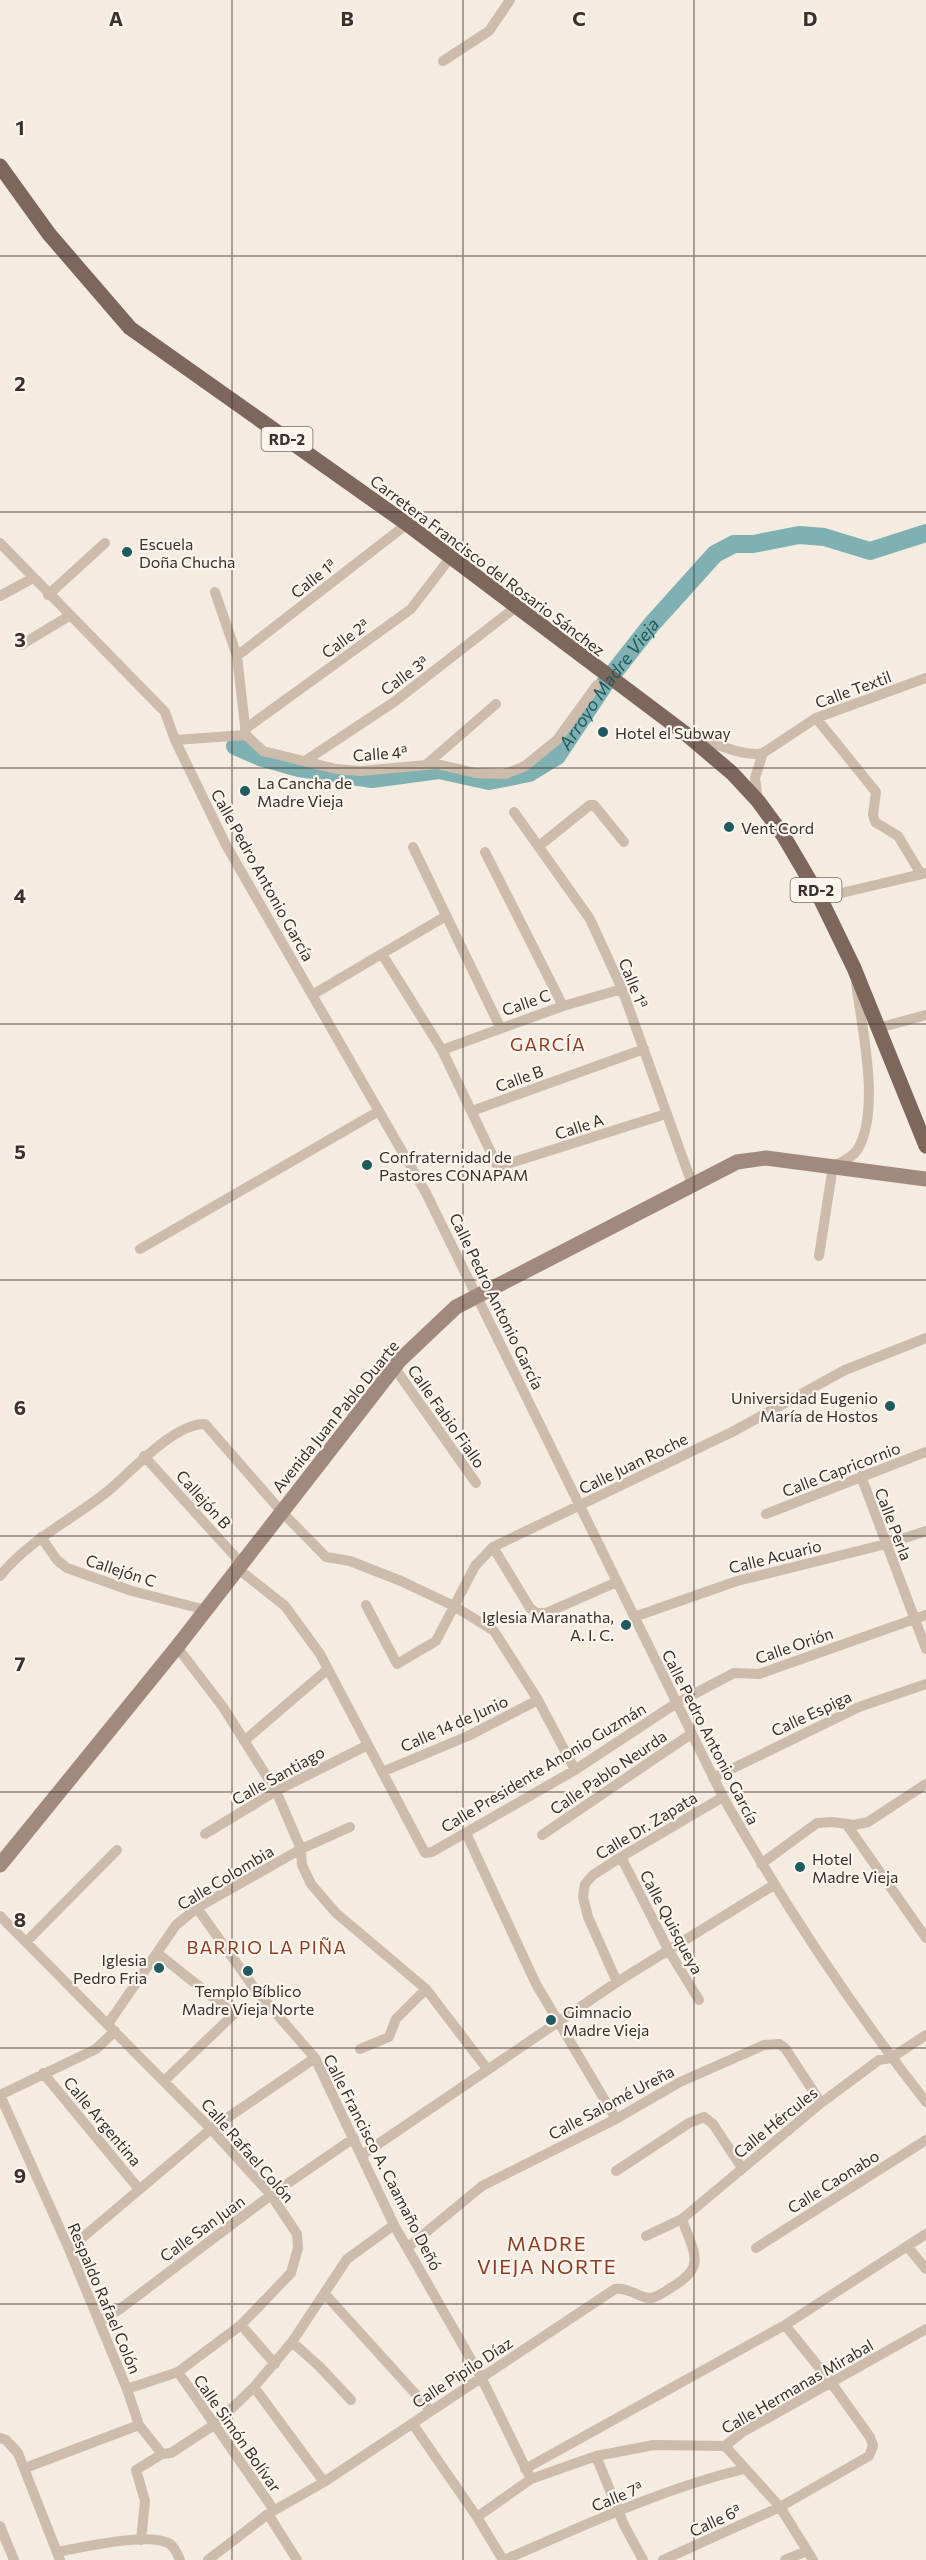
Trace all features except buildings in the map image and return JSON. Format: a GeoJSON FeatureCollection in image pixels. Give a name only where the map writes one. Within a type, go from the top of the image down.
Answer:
{"type":"FeatureCollection","features":[{"type":"Feature","properties":{"kind":"main road","name":"Carretera Francisco del Rosario Sánchez"},"geometry":{"type":"LineString","coordinates":[[0,166],[49,234],[130,328],[407,524],[516,607],[603,682],[625,691],[686,734],[732,773],[758,801],[783,836],[820,898],[854,968],[926,1146]]}},
{"type":"Feature","properties":{"kind":"main road","name":"Avenida Juan Pablo Duarte"},"geometry":{"type":"LineString","coordinates":[[0,1865],[177,1647],[394,1367],[456,1307],[737,1162],[766,1158],[926,1179]]}},
{"type":"Feature","properties":{"kind":"street"},"geometry":{"type":"LineString","coordinates":[[443,61],[489,31],[510,0]]}},
{"type":"Feature","properties":{"kind":"street","name":"Calle 1ª"},"geometry":{"type":"LineString","coordinates":[[237,656],[407,524]]}},
{"type":"Feature","properties":{"kind":"street","name":"Calle Pedro Antonio García"},"geometry":{"type":"LineString","coordinates":[[0,543],[48,595],[165,712],[175,740],[226,845],[426,1193],[478,1295],[675,1704],[723,1797],[774,1885],[891,2058],[926,2103]]}},
{"type":"Feature","properties":{"kind":"street"},"geometry":{"type":"LineString","coordinates":[[48,595],[105,543]]}},
{"type":"Feature","properties":{"kind":"street","name":"Calle 2ª"},"geometry":{"type":"LineString","coordinates":[[245,732],[411,609],[450,558]]}},
{"type":"Feature","properties":{"kind":"street"},"geometry":{"type":"LineString","coordinates":[[0,596],[33,578]]}},
{"type":"Feature","properties":{"kind":"street"},"geometry":{"type":"LineString","coordinates":[[175,740],[245,732],[237,656],[215,592]]}},
{"type":"Feature","properties":{"kind":"street","name":"Calle 3ª"},"geometry":{"type":"LineString","coordinates":[[305,761],[394,702],[516,607]]}},
{"type":"Feature","properties":{"kind":"street"},"geometry":{"type":"LineString","coordinates":[[21,645],[69,616]]}},
{"type":"Feature","properties":{"kind":"street","name":"Calle Textil"},"geometry":{"type":"LineString","coordinates":[[763,753],[816,718],[926,678]]}},
{"type":"Feature","properties":{"kind":"street","name":"Calle 4ª"},"geometry":{"type":"LineString","coordinates":[[245,732],[263,751],[355,771],[427,764],[492,775],[505,774],[525,766],[556,740],[603,682]]}},
{"type":"Feature","properties":{"kind":"street"},"geometry":{"type":"LineString","coordinates":[[427,764],[496,704]]}},
{"type":"Feature","properties":{"kind":"street"},"geometry":{"type":"LineString","coordinates":[[816,718],[876,792],[873,815],[875,822],[898,836],[924,873],[820,898]]}},
{"type":"Feature","properties":{"kind":"street"},"geometry":{"type":"LineString","coordinates":[[686,734],[721,744],[744,754],[763,753],[755,778],[758,801]]}},
{"type":"Feature","properties":{"kind":"street"},"geometry":{"type":"LineString","coordinates":[[539,846],[590,805],[594,805],[624,842]]}},
{"type":"Feature","properties":{"kind":"street","name":"Calle 1ª"},"geometry":{"type":"LineString","coordinates":[[514,812],[590,919],[622,989],[692,1184]]}},
{"type":"Feature","properties":{"kind":"street"},"geometry":{"type":"LineString","coordinates":[[413,847],[500,1027]]}},
{"type":"Feature","properties":{"kind":"street"},"geometry":{"type":"LineString","coordinates":[[485,852],[563,1006]]}},
{"type":"Feature","properties":{"kind":"street"},"geometry":{"type":"LineString","coordinates":[[312,995],[446,916]]}},
{"type":"Feature","properties":{"kind":"street"},"geometry":{"type":"LineString","coordinates":[[382,954],[442,1050],[472,1111]]}},
{"type":"Feature","properties":{"kind":"street"},"geometry":{"type":"LineString","coordinates":[[819,1256],[833,1166],[847,1160],[858,1149],[868,1120],[865,1064],[854,968]]}},
{"type":"Feature","properties":{"kind":"street","name":"Calle C"},"geometry":{"type":"LineString","coordinates":[[442,1050],[500,1027],[622,989]]}},
{"type":"Feature","properties":{"kind":"street"},"geometry":{"type":"LineString","coordinates":[[878,1028],[926,1015]]}},
{"type":"Feature","properties":{"kind":"street","name":"Calle B"},"geometry":{"type":"LineString","coordinates":[[472,1111],[644,1049]]}},
{"type":"Feature","properties":{"kind":"street"},"geometry":{"type":"LineString","coordinates":[[140,1249],[379,1111]]}},
{"type":"Feature","properties":{"kind":"street","name":"Calle A"},"geometry":{"type":"LineString","coordinates":[[472,1111],[496,1166],[501,1168],[666,1114]]}},
{"type":"Feature","properties":{"kind":"street","name":"Calle Juan Roche"},"geometry":{"type":"LineString","coordinates":[[366,1605],[398,1664],[436,1641],[474,1566],[493,1547],[732,1432],[845,1370],[926,1338]]}},
{"type":"Feature","properties":{"kind":"street","name":"Calle Fabio Fiallo"},"geometry":{"type":"LineString","coordinates":[[394,1367],[476,1483]]}},
{"type":"Feature","properties":{"kind":"street"},"geometry":{"type":"LineString","coordinates":[[0,1576],[16,1557],[40,1537],[106,1492],[144,1456],[196,1425],[208,1426],[281,1511],[326,1557],[350,1561],[454,1606],[494,1630],[538,1700],[574,1770]]}},
{"type":"Feature","properties":{"kind":"street","name":"Calle Capricornio"},"geometry":{"type":"LineString","coordinates":[[766,1514],[926,1452]]}},
{"type":"Feature","properties":{"kind":"street","name":"Callejón B"},"geometry":{"type":"LineString","coordinates":[[144,1456],[239,1565],[285,1606],[328,1669],[425,1853]]}},
{"type":"Feature","properties":{"kind":"street","name":"Calle Perla"},"geometry":{"type":"LineString","coordinates":[[861,1476],[926,1649]]}},
{"type":"Feature","properties":{"kind":"street","name":"Calle Acuario"},"geometry":{"type":"LineString","coordinates":[[634,1617],[737,1581],[886,1544],[926,1531]]}},
{"type":"Feature","properties":{"kind":"street","name":"Callejón C"},"geometry":{"type":"LineString","coordinates":[[40,1537],[57,1560],[67,1568],[132,1591],[206,1610]]}},
{"type":"Feature","properties":{"kind":"street"},"geometry":{"type":"LineString","coordinates":[[493,1547],[530,1608],[537,1613],[546,1612],[617,1582]]}},
{"type":"Feature","properties":{"kind":"street","name":"Calle Orión"},"geometry":{"type":"LineString","coordinates":[[675,1704],[734,1673],[759,1674],[926,1615]]}},
{"type":"Feature","properties":{"kind":"street"},"geometry":{"type":"LineString","coordinates":[[177,1647],[223,1707],[276,1791],[301,1849],[302,1865],[311,1884],[341,1924],[426,1989],[488,2070]]}},
{"type":"Feature","properties":{"kind":"street"},"geometry":{"type":"LineString","coordinates":[[244,1741],[328,1669]]}},
{"type":"Feature","properties":{"kind":"street","name":"Calle Espiga"},"geometry":{"type":"LineString","coordinates":[[713,1778],[850,1711],[926,1684]]}},
{"type":"Feature","properties":{"kind":"street","name":"Calle 14 de Junio"},"geometry":{"type":"LineString","coordinates":[[382,1772],[468,1736],[538,1700]]}},
{"type":"Feature","properties":{"kind":"street","name":"Calle Presidente Anonio Guzmán"},"geometry":{"type":"LineString","coordinates":[[425,1853],[465,1833],[574,1770],[675,1704]]}},
{"type":"Feature","properties":{"kind":"street","name":"Calle Pablo Neurda"},"geometry":{"type":"LineString","coordinates":[[542,1835],[691,1734]]}},
{"type":"Feature","properties":{"kind":"street","name":"Calle Santiago"},"geometry":{"type":"LineString","coordinates":[[205,1834],[276,1791],[368,1745]]}},
{"type":"Feature","properties":{"kind":"street"},"geometry":{"type":"LineString","coordinates":[[761,1864],[817,1823],[833,1821],[847,1825],[867,1822],[926,1784]]}},
{"type":"Feature","properties":{"kind":"street","name":"Calle Dr. Zapata"},"geometry":{"type":"LineString","coordinates":[[617,1982],[588,1917],[584,1892],[588,1880],[621,1857],[723,1797]]}},
{"type":"Feature","properties":{"kind":"street"},"geometry":{"type":"LineString","coordinates":[[847,1825],[926,1938]]}},
{"type":"Feature","properties":{"kind":"street","name":"Calle Colombia"},"geometry":{"type":"LineString","coordinates":[[0,2095],[96,2049],[176,1925],[197,1908],[301,1849],[350,1827]]}},
{"type":"Feature","properties":{"kind":"street"},"geometry":{"type":"LineString","coordinates":[[465,1833],[536,1984],[616,2119]]}},
{"type":"Feature","properties":{"kind":"street"},"geometry":{"type":"LineString","coordinates":[[26,1942],[117,1850]]}},
{"type":"Feature","properties":{"kind":"street","name":"Calle Quisqueya"},"geometry":{"type":"LineString","coordinates":[[621,1857],[669,1952],[699,2000]]}},
{"type":"Feature","properties":{"kind":"street"},"geometry":{"type":"LineString","coordinates":[[362,2155],[617,1982],[669,1952],[774,1885]]}},
{"type":"Feature","properties":{"kind":"street","name":"Calle Francisco A. Caamaño Deñó"},"geometry":{"type":"LineString","coordinates":[[197,1908],[255,1989],[315,2058],[394,2225],[481,2377],[531,2479]]}},
{"type":"Feature","properties":{"kind":"street","name":"Calle Rafael Colón"},"geometry":{"type":"LineString","coordinates":[[0,1917],[211,2129],[272,2196],[297,2234],[298,2248],[291,2273],[241,2325],[177,2372],[127,2389]]}},
{"type":"Feature","properties":{"kind":"street"},"geometry":{"type":"LineString","coordinates":[[157,1953],[234,2014],[164,2081]]}},
{"type":"Feature","properties":{"kind":"street"},"geometry":{"type":"LineString","coordinates":[[360,2049],[389,2037],[396,2019],[426,1989]]}},
{"type":"Feature","properties":{"kind":"street","name":"Calle Hércules"},"geometry":{"type":"LineString","coordinates":[[646,2236],[682,2219],[821,2103],[879,2060],[891,2058],[926,2035]]}},
{"type":"Feature","properties":{"kind":"street","name":"Calle Salomé Ureña"},"geometry":{"type":"LineString","coordinates":[[407,2248],[482,2186],[616,2119],[680,2082],[756,2048],[776,2044],[785,2048],[821,2103]]}},
{"type":"Feature","properties":{"kind":"street"},"geometry":{"type":"LineString","coordinates":[[69,2249],[211,2129],[315,2058]]}},
{"type":"Feature","properties":{"kind":"street","name":"Calle Argentina"},"geometry":{"type":"LineString","coordinates":[[43,2073],[139,2189]]}},
{"type":"Feature","properties":{"kind":"street","name":"Respaldo Rafael Colón"},"geometry":{"type":"LineString","coordinates":[[0,2095],[69,2249],[127,2389],[139,2425],[162,2454]]}},
{"type":"Feature","properties":{"kind":"street"},"geometry":{"type":"LineString","coordinates":[[616,2171],[689,2123],[704,2117],[713,2124],[742,2168]]}},
{"type":"Feature","properties":{"kind":"street","name":"Calle San Juan"},"geometry":{"type":"LineString","coordinates":[[99,2322],[354,2139]]}},
{"type":"Feature","properties":{"kind":"street","name":"Calle Caonabo"},"geometry":{"type":"LineString","coordinates":[[756,2248],[926,2140]]}},
{"type":"Feature","properties":{"kind":"street","name":"Calle Pipilo Díaz"},"geometry":{"type":"LineString","coordinates":[[208,2560],[271,2512],[324,2482],[615,2289],[626,2288],[643,2297],[651,2298],[689,2277],[694,2268],[695,2257],[682,2219]]}},
{"type":"Feature","properties":{"kind":"street"},"geometry":{"type":"LineString","coordinates":[[141,2540],[145,2501],[136,2470],[162,2454],[171,2453],[214,2425],[275,2364],[347,2259],[394,2225]]}},
{"type":"Feature","properties":{"kind":"street"},"geometry":{"type":"LineString","coordinates":[[525,2469],[785,2325],[926,2234]]}},
{"type":"Feature","properties":{"kind":"street"},"geometry":{"type":"LineString","coordinates":[[907,2246],[926,2270]]}},
{"type":"Feature","properties":{"kind":"street"},"geometry":{"type":"LineString","coordinates":[[325,2294],[430,2410]]}},
{"type":"Feature","properties":{"kind":"street"},"geometry":{"type":"LineString","coordinates":[[241,2325],[275,2364]]}},
{"type":"Feature","properties":{"kind":"street"},"geometry":{"type":"LineString","coordinates":[[785,2325],[831,2381]]}},
{"type":"Feature","properties":{"kind":"street","name":"Calle Hermanas Mirabal"},"geometry":{"type":"LineString","coordinates":[[477,2517],[531,2479],[596,2456],[654,2445],[724,2446],[741,2433],[926,2329]]}},
{"type":"Feature","properties":{"kind":"street"},"geometry":{"type":"LineString","coordinates":[[292,2342],[319,2366],[351,2400]]}},
{"type":"Feature","properties":{"kind":"street","name":"Calle Simón Bolívar"},"geometry":{"type":"LineString","coordinates":[[177,2372],[271,2512],[297,2560]]}},
{"type":"Feature","properties":{"kind":"street","name":"Calle 6ª"},"geometry":{"type":"LineString","coordinates":[[663,2560],[780,2507],[868,2456],[873,2446],[831,2381]]}},
{"type":"Feature","properties":{"kind":"street"},"geometry":{"type":"LineString","coordinates":[[254,2387],[324,2482]]}},
{"type":"Feature","properties":{"kind":"street"},"geometry":{"type":"LineString","coordinates":[[412,2423],[477,2517],[503,2560]]}},
{"type":"Feature","properties":{"kind":"street"},"geometry":{"type":"LineString","coordinates":[[25,2468],[139,2425]]}},
{"type":"Feature","properties":{"kind":"street"},"geometry":{"type":"LineString","coordinates":[[0,2438],[6,2440],[18,2453],[58,2556],[141,2540],[169,2544],[180,2560]]}},
{"type":"Feature","properties":{"kind":"street"},"geometry":{"type":"LineString","coordinates":[[724,2446],[780,2507],[810,2555],[785,2560]]}},
{"type":"Feature","properties":{"kind":"street"},"geometry":{"type":"LineString","coordinates":[[596,2456],[618,2511],[643,2560]]}},
{"type":"Feature","properties":{"kind":"street","name":"Calle 7ª"},"geometry":{"type":"LineString","coordinates":[[503,2560],[618,2511],[710,2477],[744,2469]]}},
{"type":"Feature","properties":{"kind":"street"},"geometry":{"type":"LineString","coordinates":[[0,2526],[14,2560]]}},
{"type":"Feature","properties":{"kind":"waterway","name":"Arroyo Madre Vieja"},"geometry":{"type":"LineString","coordinates":[[235,746],[260,757],[299,768],[372,779],[439,770],[489,781],[529,773],[557,756],[604,685],[651,625],[715,554],[734,544],[753,544],[799,535],[824,537],[870,551],[926,533]]}},
{"type":"Feature","properties":{"kind":"place","name":"Escuela Doña Chucha"},"geometry":{"type":"Point","coordinates":[127,552]}},
{"type":"Feature","properties":{"kind":"place","name":"Hotel el Subway"},"geometry":{"type":"Point","coordinates":[603,732]}},
{"type":"Feature","properties":{"kind":"place","name":"La Cancha de Madre Vieja"},"geometry":{"type":"Point","coordinates":[245,791]}},
{"type":"Feature","properties":{"kind":"place","name":"Vent Cord"},"geometry":{"type":"Point","coordinates":[729,827]}},
{"type":"Feature","properties":{"kind":"place","name":"Confraternidad de Pastores CONAPAM"},"geometry":{"type":"Point","coordinates":[367,1165]}},
{"type":"Feature","properties":{"kind":"place","name":"Universidad Eugenio María de Hostos"},"geometry":{"type":"Point","coordinates":[890,1406]}},
{"type":"Feature","properties":{"kind":"place","name":"Iglesia Maranatha, A. I. C."},"geometry":{"type":"Point","coordinates":[626,1625]}},
{"type":"Feature","properties":{"kind":"place","name":"Hotel Madre Vieja"},"geometry":{"type":"Point","coordinates":[800,1867]}},
{"type":"Feature","properties":{"kind":"place","name":"Iglesia Pedro Fria"},"geometry":{"type":"Point","coordinates":[159,1968]}},
{"type":"Feature","properties":{"kind":"place","name":"Templo Bíblico Madre Vieja Norte"},"geometry":{"type":"Point","coordinates":[248,1971]}},
{"type":"Feature","properties":{"kind":"place","name":"Gimnacio Madre Vieja"},"geometry":{"type":"Point","coordinates":[551,2020]}},
{"type":"Feature","properties":{"kind":"district","name":"GARCÍA"},"geometry":{"type":"Point","coordinates":[548,1044]}},
{"type":"Feature","properties":{"kind":"district","name":"BARRIO LA PIÑA"},"geometry":{"type":"Point","coordinates":[267,1947]}},
{"type":"Feature","properties":{"kind":"district","name":"MADRE VIEJA NORTE"},"geometry":{"type":"Point","coordinates":[547,2254]}}]}
